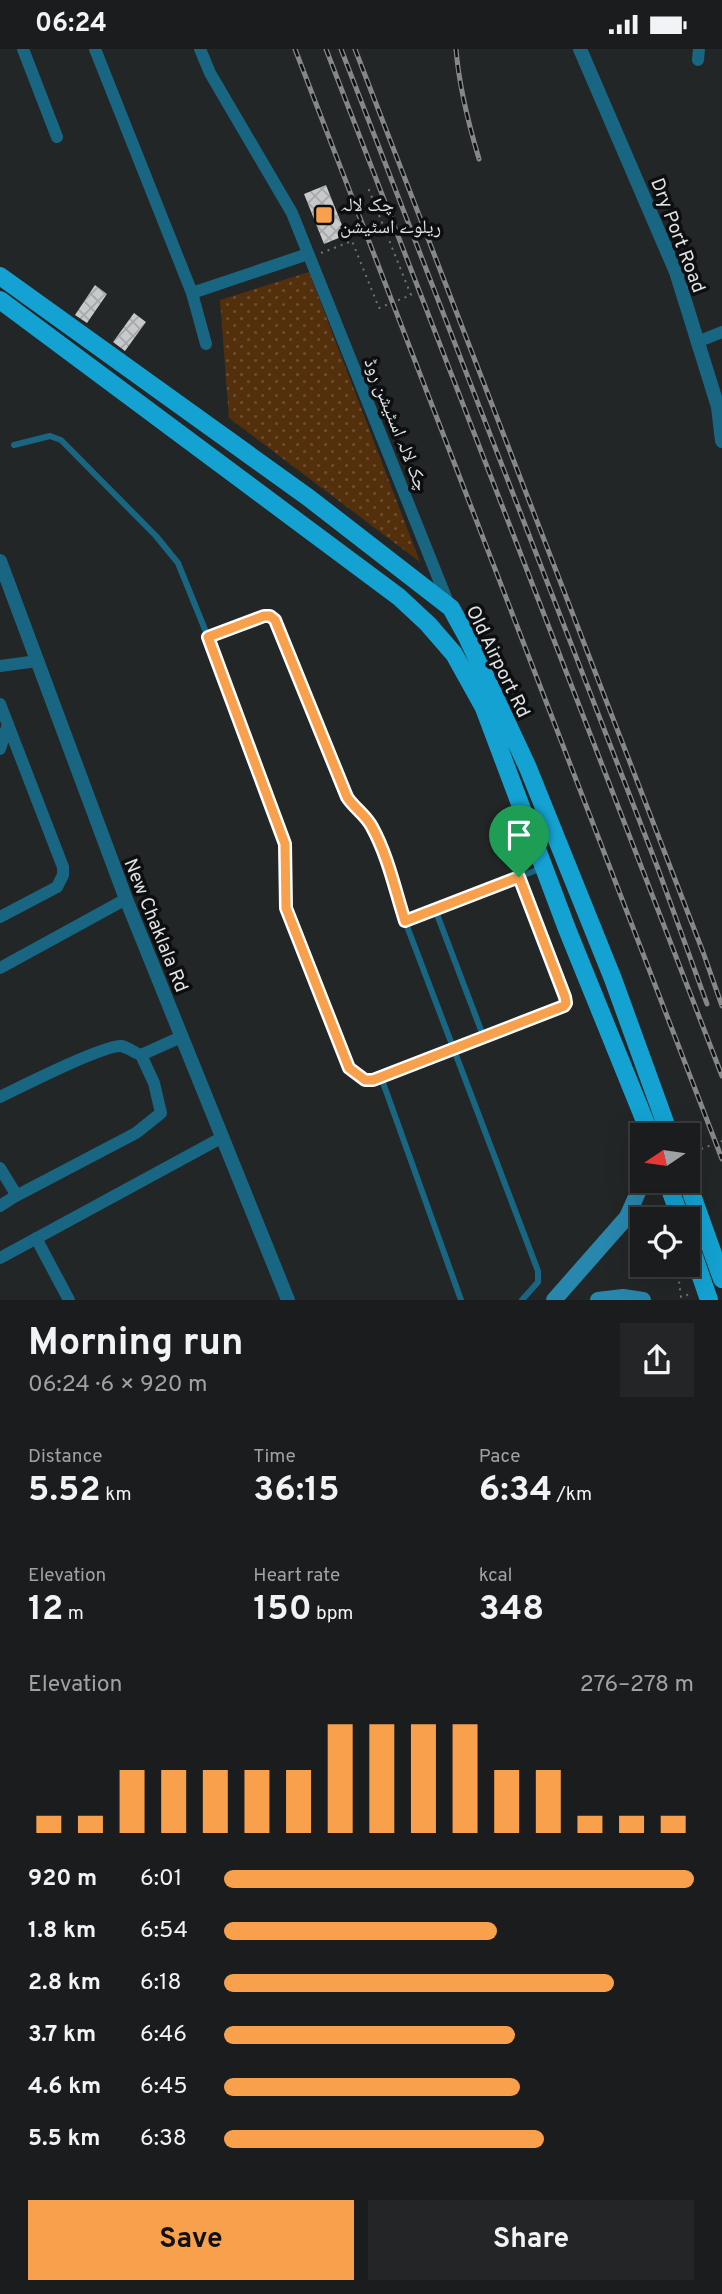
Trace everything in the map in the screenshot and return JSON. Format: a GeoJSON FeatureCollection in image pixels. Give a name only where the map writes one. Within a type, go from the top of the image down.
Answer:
{"type":"FeatureCollection","features":[{"type":"Feature","properties":{"kind":"main road","name":"Old Airport Rd"},"geometry":{"type":"LineString","coordinates":[[0,276],[309,498],[451,608],[467,636],[528,768],[612,979],[665,1123]]}},
{"type":"Feature","properties":{"kind":"main road","name":"Old Airport Rd"},"geometry":{"type":"LineString","coordinates":[[0,300],[399,597],[428,624],[454,654],[484,708],[644,1123]]}},
{"type":"Feature","properties":{"kind":"main road"},"geometry":{"type":"LineString","coordinates":[[399,597],[416,605],[427,603],[428,594],[420,584]]}},
{"type":"Feature","properties":{"kind":"main road"},"geometry":{"type":"LineString","coordinates":[[454,654],[447,637],[448,627],[454,627],[467,636]]}},
{"type":"Feature","properties":{"kind":"main road"},"geometry":{"type":"LineString","coordinates":[[554,1300],[627,1217],[638,1193]]}},
{"type":"Feature","properties":{"kind":"main road"},"geometry":{"type":"LineString","coordinates":[[691,1193],[722,1279]]}},
{"type":"Feature","properties":{"kind":"main road"},"geometry":{"type":"LineString","coordinates":[[700,1274],[709,1300]]}},
{"type":"Feature","properties":{"kind":"main road"},"geometry":{"type":"LineString","coordinates":[[598,1300],[623,1297],[643,1300]]}},
{"type":"Feature","properties":{"kind":"street"},"geometry":{"type":"LineString","coordinates":[[23,49],[57,137]]}},
{"type":"Feature","properties":{"kind":"street"},"geometry":{"type":"LineString","coordinates":[[98,49],[192,293],[206,344]]}},
{"type":"Feature","properties":{"kind":"street","name":"چک لالہ اسٹیشن روڈ"},"geometry":{"type":"LineString","coordinates":[[201,49],[210,73],[292,213],[451,608]]}},
{"type":"Feature","properties":{"kind":"street","name":"Dry Port Road"},"geometry":{"type":"LineString","coordinates":[[580,49],[676,272],[718,407],[722,441]]}},
{"type":"Feature","properties":{"kind":"street"},"geometry":{"type":"LineString","coordinates":[[192,293],[309,256]]}},
{"type":"Feature","properties":{"kind":"street"},"geometry":{"type":"LineString","coordinates":[[697,342],[722,332]]}},
{"type":"Feature","properties":{"kind":"street","name":"New Chaklala Rd"},"geometry":{"type":"LineString","coordinates":[[0,561],[126,899],[288,1300]]}},
{"type":"Feature","properties":{"kind":"street"},"geometry":{"type":"LineString","coordinates":[[0,667],[37,660]]}},
{"type":"Feature","properties":{"kind":"street"},"geometry":{"type":"LineString","coordinates":[[0,704],[63,867],[63,875],[57,887],[0,917]]}},
{"type":"Feature","properties":{"kind":"street"},"geometry":{"type":"LineString","coordinates":[[0,749],[8,724]]}},
{"type":"Feature","properties":{"kind":"street"},"geometry":{"type":"LineString","coordinates":[[0,968],[126,899]]}},
{"type":"Feature","properties":{"kind":"street"},"geometry":{"type":"LineString","coordinates":[[141,1055],[181,1037]]}},
{"type":"Feature","properties":{"kind":"street"},"geometry":{"type":"LineString","coordinates":[[0,1097],[36,1079],[117,1046],[141,1055],[154,1083],[161,1113],[136,1133],[0,1206]]}},
{"type":"Feature","properties":{"kind":"street"},"geometry":{"type":"LineString","coordinates":[[0,1258],[221,1138]]}},
{"type":"Feature","properties":{"kind":"street"},"geometry":{"type":"LineString","coordinates":[[0,1168],[14,1191],[14,1197]]}},
{"type":"Feature","properties":{"kind":"street"},"geometry":{"type":"LineString","coordinates":[[36,1238],[69,1300]]}},
{"type":"Feature","properties":{"kind":"lane"},"geometry":{"type":"LineString","coordinates":[[14,445],[50,436],[61,440],[156,536],[178,563],[285,844],[286,908],[349,1068],[365,1080],[381,1077],[564,1006],[566,1003],[519,877]]}},
{"type":"Feature","properties":{"kind":"lane"},"geometry":{"type":"LineString","coordinates":[[208,637],[264,616],[275,620],[347,797],[370,823],[377,837],[405,921],[538,1271],[538,1282],[522,1300]]}},
{"type":"Feature","properties":{"kind":"lane"},"geometry":{"type":"LineString","coordinates":[[405,921],[544,867]]}},
{"type":"Feature","properties":{"kind":"lane"},"geometry":{"type":"LineString","coordinates":[[435,909],[484,1038]]}},
{"type":"Feature","properties":{"kind":"lane"},"geometry":{"type":"LineString","coordinates":[[381,1077],[461,1300]]}},
{"type":"Feature","properties":{"kind":"path"},"geometry":{"type":"LineString","coordinates":[[309,256],[352,241],[379,308],[411,295],[367,185]]}},
{"type":"Feature","properties":{"kind":"path"},"geometry":{"type":"LineString","coordinates":[[700,1150],[722,1141]]}},
{"type":"Feature","properties":{"kind":"path"},"geometry":{"type":"LineString","coordinates":[[678,1277],[681,1297]]}},
{"type":"Feature","properties":{"kind":"shaded area"},"geometry":{"type":"Polygon","coordinates":[[[309,272],[420,562],[229,418],[220,300],[309,272]]]}},
{"type":"Feature","properties":{"kind":"building","name":"چک لالہ ریلوے اسٹیشن"},"geometry":{"type":"Polygon","coordinates":[[[326,185],[346,235],[324,244],[304,194],[326,185]]]}},
{"type":"Feature","properties":{"kind":"building"},"geometry":{"type":"Polygon","coordinates":[[[95,285],[107,294],[87,323],[75,315],[95,285]]]}},
{"type":"Feature","properties":{"kind":"building"},"geometry":{"type":"Polygon","coordinates":[[[134,313],[146,322],[125,351],[113,342],[134,313]]]}},
{"type":"Feature","properties":{"kind":"railway"},"geometry":{"type":"LineString","coordinates":[[295,49],[722,1159]]}},
{"type":"Feature","properties":{"kind":"railway"},"geometry":{"type":"LineString","coordinates":[[326,49],[722,1076]]}},
{"type":"Feature","properties":{"kind":"railway"},"geometry":{"type":"LineString","coordinates":[[341,49],[657,866],[707,1004]]}},
{"type":"Feature","properties":{"kind":"railway"},"geometry":{"type":"LineString","coordinates":[[355,49],[722,1006]]}},
{"type":"Feature","properties":{"kind":"railway"},"geometry":{"type":"LineString","coordinates":[[456,49],[464,104],[479,159]]}},
{"type":"Feature","properties":{"kind":"place","name":"چک لالہ ریلوے اسٹیشن"},"geometry":{"type":"Point","coordinates":[324,215]}},
{"type":"Feature","properties":{"kind":"route"},"geometry":{"type":"LineString","coordinates":[[264,616],[275,620],[347,797],[370,823],[377,837],[405,921],[519,877],[565,997],[564,1006],[373,1080],[365,1080],[349,1068],[286,908],[285,844],[208,637],[264,616]]}}]}
